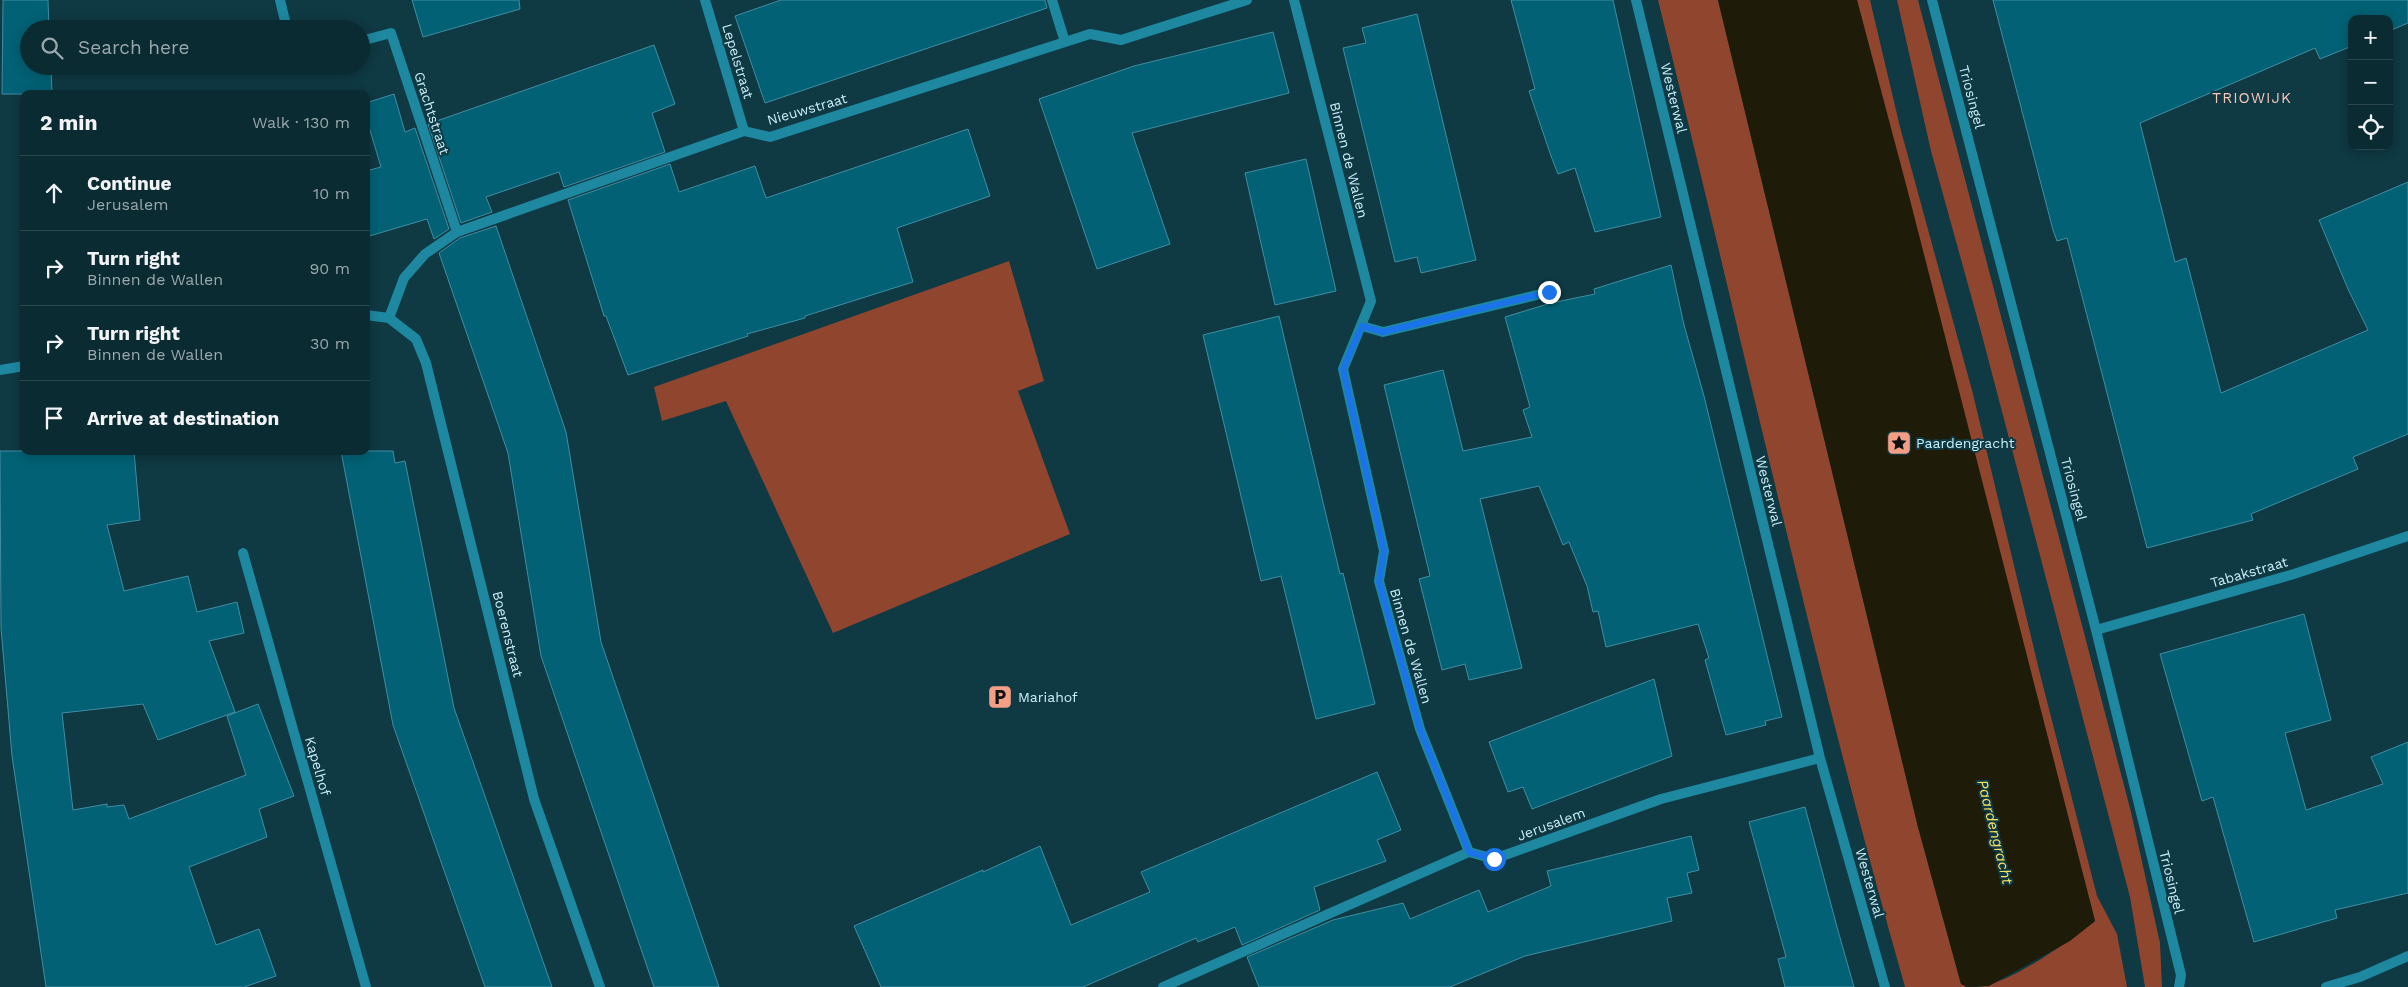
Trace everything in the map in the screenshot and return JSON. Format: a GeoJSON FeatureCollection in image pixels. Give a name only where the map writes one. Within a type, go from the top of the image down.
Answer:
{"type":"FeatureCollection","features":[{"type":"Feature","properties":{"kind":"street"},"geometry":{"type":"LineString","coordinates":[[280,0],[285,20]]}},
{"type":"Feature","properties":{"kind":"street","name":"Lepelstraat"},"geometry":{"type":"LineString","coordinates":[[705,0],[744,131]]}},
{"type":"Feature","properties":{"kind":"street"},"geometry":{"type":"LineString","coordinates":[[1052,0],[1065,42]]}},
{"type":"Feature","properties":{"kind":"street","name":"Nieuwstraat"},"geometry":{"type":"LineString","coordinates":[[744,131],[770,137],[1090,34],[1121,40],[1247,0]]}},
{"type":"Feature","properties":{"kind":"street","name":"Binnen de Wallen"},"geometry":{"type":"LineString","coordinates":[[1294,0],[1371,301],[1343,369],[1384,551],[1379,582],[1420,729],[1469,852]]}},
{"type":"Feature","properties":{"kind":"street","name":"Westerwal"},"geometry":{"type":"LineString","coordinates":[[1636,0],[1820,758],[1885,987]]}},
{"type":"Feature","properties":{"kind":"street","name":"Triosingel"},"geometry":{"type":"LineString","coordinates":[[1932,0],[2096,630],[2181,976],[2179,987]]}},
{"type":"Feature","properties":{"kind":"street","name":"Grachtstraat"},"geometry":{"type":"LineString","coordinates":[[370,39],[391,33],[457,232]]}},
{"type":"Feature","properties":{"kind":"street"},"geometry":{"type":"LineString","coordinates":[[370,316],[390,318],[404,278],[425,254],[457,232],[744,131]]}},
{"type":"Feature","properties":{"kind":"street"},"geometry":{"type":"LineString","coordinates":[[1362,326],[1383,332],[1549,292]]}},
{"type":"Feature","properties":{"kind":"street","name":"Boerenstraat"},"geometry":{"type":"LineString","coordinates":[[390,318],[416,339],[426,363],[534,799],[600,987]]}},
{"type":"Feature","properties":{"kind":"street"},"geometry":{"type":"LineString","coordinates":[[0,370],[20,367]]}},
{"type":"Feature","properties":{"kind":"street","name":"Tabakstraat"},"geometry":{"type":"LineString","coordinates":[[2096,630],[2294,574],[2408,536]]}},
{"type":"Feature","properties":{"kind":"street","name":"Kapelhof"},"geometry":{"type":"LineString","coordinates":[[243,553],[366,987]]}},
{"type":"Feature","properties":{"kind":"street","name":"Jerusalem"},"geometry":{"type":"LineString","coordinates":[[1469,852],[1494,859],[1661,799],[1820,758]]}},
{"type":"Feature","properties":{"kind":"street"},"geometry":{"type":"LineString","coordinates":[[1163,987],[1469,852]]}},
{"type":"Feature","properties":{"kind":"street"},"geometry":{"type":"LineString","coordinates":[[2326,987],[2360,977],[2408,956]]}},
{"type":"Feature","properties":{"kind":"shaded area"},"geometry":{"type":"Polygon","coordinates":[[[1658,0],[1718,0],[1918,827],[1961,984],[1967,987],[1905,987],[1839,742],[1777,495],[1658,0]]]}},
{"type":"Feature","properties":{"kind":"shaded area"},"geometry":{"type":"Polygon","coordinates":[[[1857,0],[1870,0],[1900,127],[1973,394],[2039,670],[2097,896],[2117,934],[2127,987],[1977,987],[2005,979],[2021,971],[2055,950],[2095,921],[1857,0]]]}},
{"type":"Feature","properties":{"kind":"shaded area"},"geometry":{"type":"Polygon","coordinates":[[[1897,0],[1918,0],[2131,812],[2160,943],[2162,987],[2145,987],[2130,897],[1980,328],[1931,151],[1897,0]]]}},
{"type":"Feature","properties":{"kind":"shaded area"},"geometry":{"type":"Polygon","coordinates":[[[1009,261],[1044,381],[1018,391],[1070,534],[833,633],[726,401],[662,421],[654,387],[1009,261]]]}},
{"type":"Feature","properties":{"kind":"water","name":"Paardengracht"},"geometry":{"type":"Polygon","coordinates":[[[1718,0],[1857,0],[2095,921],[2070,941],[1989,986],[1967,987],[1961,984],[1918,827],[1718,0]]]}},
{"type":"Feature","properties":{"kind":"building"},"geometry":{"type":"Polygon","coordinates":[[[3,0],[48,0],[49,20],[20,20],[20,75],[51,75],[52,90],[20,90],[20,94],[2,94],[3,0]]]}},
{"type":"Feature","properties":{"kind":"building"},"geometry":{"type":"Polygon","coordinates":[[[412,0],[519,0],[520,9],[423,37],[412,0]]]}},
{"type":"Feature","properties":{"kind":"building"},"geometry":{"type":"Polygon","coordinates":[[[781,0],[1045,0],[1047,8],[765,103],[735,16],[781,0]]]}},
{"type":"Feature","properties":{"kind":"building"},"geometry":{"type":"Polygon","coordinates":[[[1511,0],[1613,0],[1661,217],[1595,232],[1575,168],[1558,174],[1551,156],[1529,91],[1535,89],[1511,0]]]}},
{"type":"Feature","properties":{"kind":"building"},"geometry":{"type":"Polygon","coordinates":[[[1993,0],[2408,0],[2408,23],[2393,29],[2393,15],[2348,15],[2348,48],[2320,59],[2315,48],[2140,123],[2175,262],[2186,258],[2221,393],[2368,330],[2348,289],[2319,220],[2408,182],[2408,434],[2353,457],[2358,469],[2251,514],[2253,520],[2147,548],[2067,238],[2057,241],[1993,0]]]}},
{"type":"Feature","properties":{"kind":"building"},"geometry":{"type":"Polygon","coordinates":[[[1417,14],[1476,260],[1421,273],[1417,257],[1395,262],[1343,48],[1366,43],[1362,28],[1417,14]]]}},
{"type":"Feature","properties":{"kind":"building"},"geometry":{"type":"Polygon","coordinates":[[[1273,32],[1289,93],[1132,133],[1170,244],[1097,269],[1039,99],[1134,66],[1273,32]]]}},
{"type":"Feature","properties":{"kind":"building"},"geometry":{"type":"Polygon","coordinates":[[[654,45],[675,104],[652,113],[665,152],[564,187],[559,172],[486,197],[492,212],[461,223],[428,124],[654,45]]]}},
{"type":"Feature","properties":{"kind":"building"},"geometry":{"type":"Polygon","coordinates":[[[394,94],[405,132],[415,128],[449,229],[434,239],[427,219],[370,236],[370,170],[381,167],[370,130],[370,102],[394,94]]]}},
{"type":"Feature","properties":{"kind":"building"},"geometry":{"type":"Polygon","coordinates":[[[968,129],[990,196],[897,228],[913,282],[805,316],[805,318],[747,334],[748,336],[628,375],[606,316],[604,316],[568,200],[670,164],[679,192],[755,166],[766,198],[968,129]]]}},
{"type":"Feature","properties":{"kind":"building"},"geometry":{"type":"Polygon","coordinates":[[[1306,159],[1336,291],[1275,305],[1245,173],[1306,159]]]}},
{"type":"Feature","properties":{"kind":"building"},"geometry":{"type":"Polygon","coordinates":[[[496,226],[566,432],[601,642],[719,987],[654,987],[541,656],[508,453],[439,253],[460,238],[496,226]]]}},
{"type":"Feature","properties":{"kind":"building"},"geometry":{"type":"Polygon","coordinates":[[[1671,265],[1684,325],[1704,396],[1782,717],[1765,721],[1766,725],[1726,735],[1705,660],[1709,658],[1698,624],[1606,647],[1598,611],[1593,612],[1587,586],[1569,542],[1563,545],[1539,486],[1480,499],[1522,668],[1469,680],[1465,664],[1442,670],[1419,579],[1430,576],[1384,385],[1443,370],[1463,451],[1532,437],[1523,410],[1530,407],[1505,317],[1551,303],[1595,294],[1594,289],[1671,265]]]}},
{"type":"Feature","properties":{"kind":"building"},"geometry":{"type":"Polygon","coordinates":[[[1279,316],[1340,574],[1343,573],[1375,704],[1316,719],[1281,576],[1261,581],[1203,335],[1279,316]]]}},
{"type":"Feature","properties":{"kind":"building"},"geometry":{"type":"Polygon","coordinates":[[[0,451],[20,451],[20,455],[134,455],[140,520],[107,525],[124,591],[188,576],[197,612],[237,602],[244,633],[209,641],[235,712],[158,740],[143,704],[62,713],[73,810],[107,804],[107,807],[124,805],[129,819],[246,775],[227,716],[258,704],[294,796],[259,809],[267,837],[189,867],[216,945],[259,929],[276,976],[244,987],[46,987],[12,756],[1,628],[0,451]]]}},
{"type":"Feature","properties":{"kind":"building"},"geometry":{"type":"Polygon","coordinates":[[[370,451],[393,451],[395,463],[405,461],[454,708],[552,987],[485,987],[393,725],[342,455],[370,455],[370,451]]]}},
{"type":"Feature","properties":{"kind":"building"},"geometry":{"type":"Polygon","coordinates":[[[2304,614],[2331,720],[2285,733],[2306,810],[2383,784],[2371,757],[2408,742],[2408,893],[2335,910],[2337,918],[2254,942],[2213,797],[2202,801],[2160,654],[2304,614]]]}},
{"type":"Feature","properties":{"kind":"building"},"geometry":{"type":"Polygon","coordinates":[[[1654,679],[1672,756],[1532,809],[1523,787],[1508,792],[1489,742],[1654,679]]]}},
{"type":"Feature","properties":{"kind":"building"},"geometry":{"type":"Polygon","coordinates":[[[1377,772],[1401,830],[1377,840],[1386,861],[1314,887],[1320,910],[1242,945],[1235,927],[1198,942],[1196,938],[1083,987],[881,987],[854,926],[1040,846],[1071,925],[1150,892],[1141,872],[1377,772]]]}},
{"type":"Feature","properties":{"kind":"building"},"geometry":{"type":"Polygon","coordinates":[[[1805,807],[1854,987],[1785,987],[1778,959],[1786,957],[1749,822],[1805,807]]]}},
{"type":"Feature","properties":{"kind":"building"},"geometry":{"type":"Polygon","coordinates":[[[1691,836],[1699,870],[1687,873],[1692,893],[1667,898],[1672,921],[1525,956],[1450,987],[1259,987],[1247,957],[1333,920],[1403,903],[1410,919],[1479,890],[1488,912],[1551,886],[1547,871],[1691,836]]]}},
{"type":"Feature","properties":{"kind":"place","name":"Paardengracht"},"geometry":{"type":"Point","coordinates":[1899,443]}},
{"type":"Feature","properties":{"kind":"place","name":"Mariahof"},"geometry":{"type":"Point","coordinates":[1000,697]}},
{"type":"Feature","properties":{"kind":"district","name":"TRIOWIJK"},"geometry":{"type":"Point","coordinates":[2252,98]}},
{"type":"Feature","properties":{"kind":"route"},"geometry":{"type":"LineString","coordinates":[[1494,859],[1469,852],[1420,729],[1379,582],[1384,551],[1343,369],[1362,326],[1383,332],[1549,292]]}}]}
